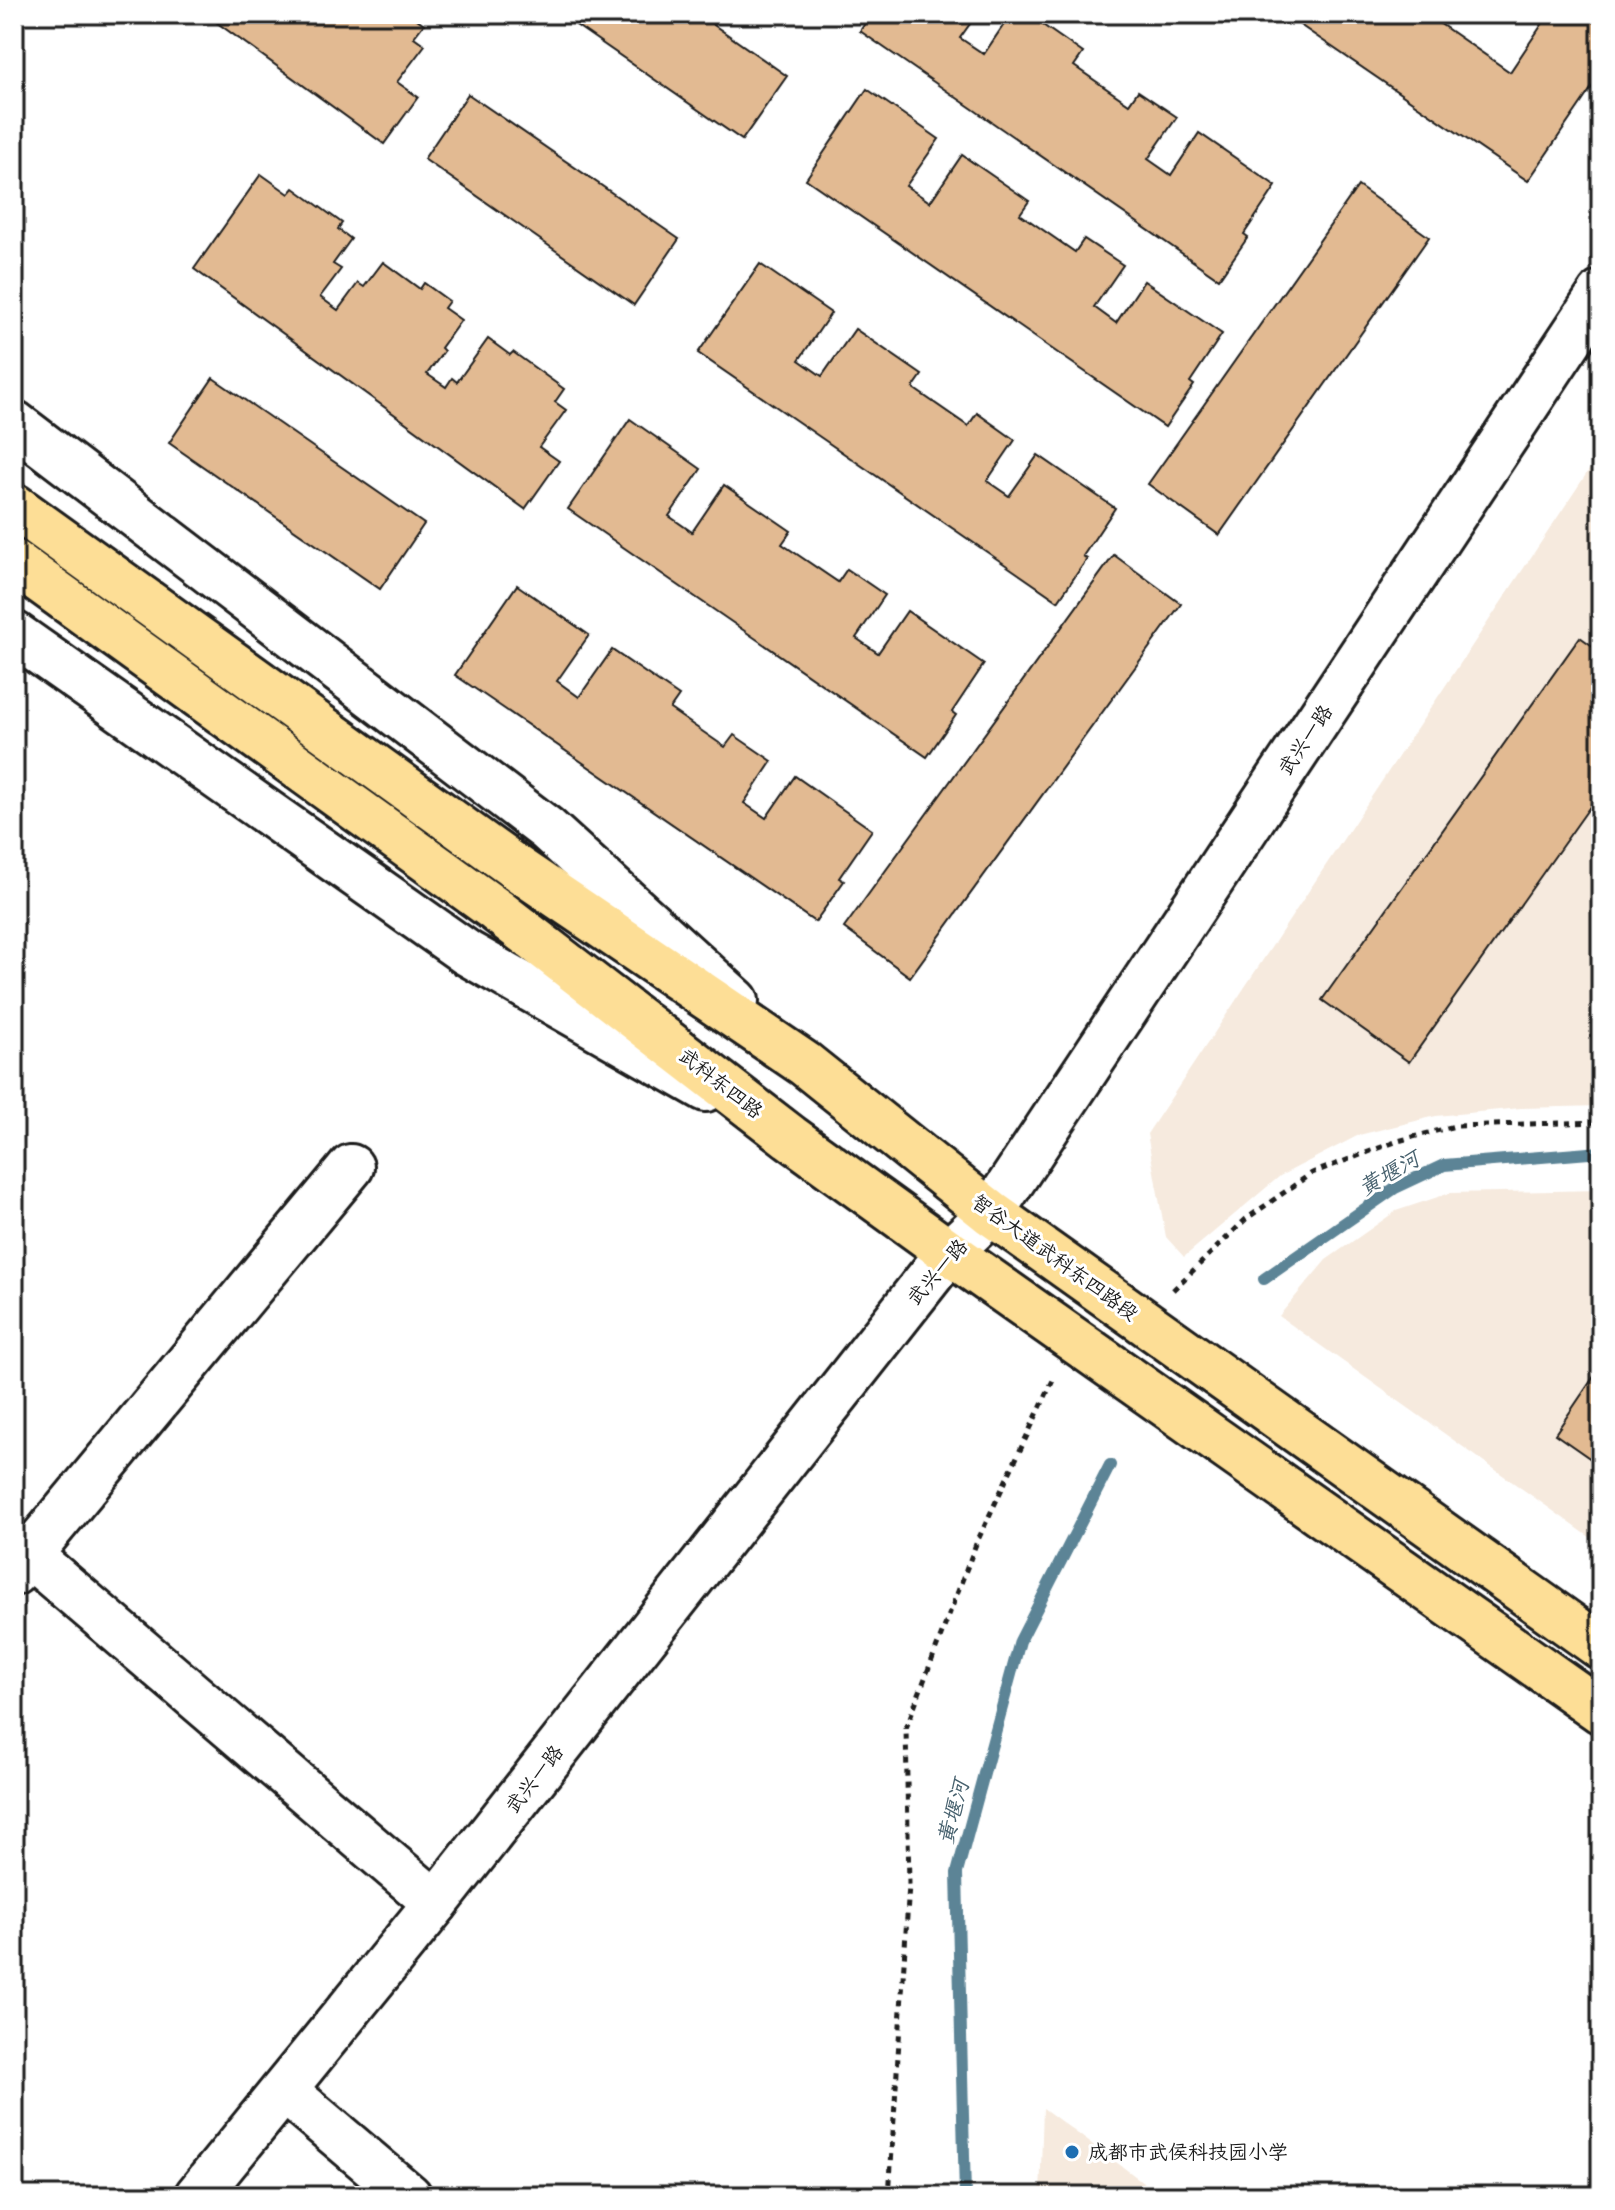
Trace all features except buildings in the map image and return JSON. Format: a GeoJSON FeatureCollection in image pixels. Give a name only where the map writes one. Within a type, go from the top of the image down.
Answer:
{"type":"FeatureCollection","features":[{"type":"Feature","properties":{"kind":"main road","name":"智谷大道武科东四路段"},"geometry":{"type":"LineString","coordinates":[[14,506],[512,865],[805,1064],[991,1213],[1601,1647]]}},
{"type":"Feature","properties":{"kind":"main road","name":"武科东四路"},"geometry":{"type":"LineString","coordinates":[[14,562],[496,910],[790,1137],[949,1252]]}},
{"type":"Feature","properties":{"kind":"main road"},"geometry":{"type":"LineString","coordinates":[[949,1252],[1601,1711]]}},
{"type":"Feature","properties":{"kind":"street","name":"武兴一路"},"geometry":{"type":"LineString","coordinates":[[197,2196],[436,1903],[949,1252],[991,1213],[1601,293]]}},
{"type":"Feature","properties":{"kind":"street"},"geometry":{"type":"LineString","coordinates":[[14,423],[547,829],[805,1064]]}},
{"type":"Feature","properties":{"kind":"street"},"geometry":{"type":"LineString","coordinates":[[17,642],[467,953],[790,1137]]}},
{"type":"Feature","properties":{"kind":"street"},"geometry":{"type":"LineString","coordinates":[[351,1167],[21,1564],[436,1903]]}},
{"type":"Feature","properties":{"kind":"street"},"geometry":{"type":"LineString","coordinates":[[284,2090],[409,2196]]}},
{"type":"Feature","properties":{"kind":"path"},"geometry":{"type":"LineString","coordinates":[[1142,1320],[1246,1219],[1312,1173],[1398,1141],[1455,1126],[1601,1122]]}},
{"type":"Feature","properties":{"kind":"path"},"geometry":{"type":"LineString","coordinates":[[889,2196],[909,1885],[906,1728],[976,1544],[1072,1339]]}},
{"type":"Feature","properties":{"kind":"shaded area"},"geometry":{"type":"Polygon","coordinates":[[[1601,452],[1601,1106],[1521,1108],[1436,1116],[1359,1135],[1280,1176],[1184,1257],[1166,1237],[1147,1134],[1601,452]]]}},
{"type":"Feature","properties":{"kind":"shaded area"},"geometry":{"type":"Polygon","coordinates":[[[1601,1190],[1601,1545],[1279,1316],[1326,1260],[1396,1211],[1450,1193],[1601,1190]]]}},
{"type":"Feature","properties":{"kind":"shaded area","name":"成都市武侯科技园小学"},"geometry":{"type":"Polygon","coordinates":[[[1043,2108],[1162,2196],[1040,2196],[1043,2108]]]}},
{"type":"Feature","properties":{"kind":"waterway","name":"黄堰河"},"geometry":{"type":"LineString","coordinates":[[1264,1279],[1395,1188],[1444,1165],[1601,1152]]}},
{"type":"Feature","properties":{"kind":"waterway","name":"黄堰河"},"geometry":{"type":"LineString","coordinates":[[965,2196],[957,1873],[1020,1641],[1110,1465]]}},
{"type":"Feature","properties":{"kind":"place","name":"成都市武侯科技园小学"},"geometry":{"type":"Point","coordinates":[1072,2152]}}]}
